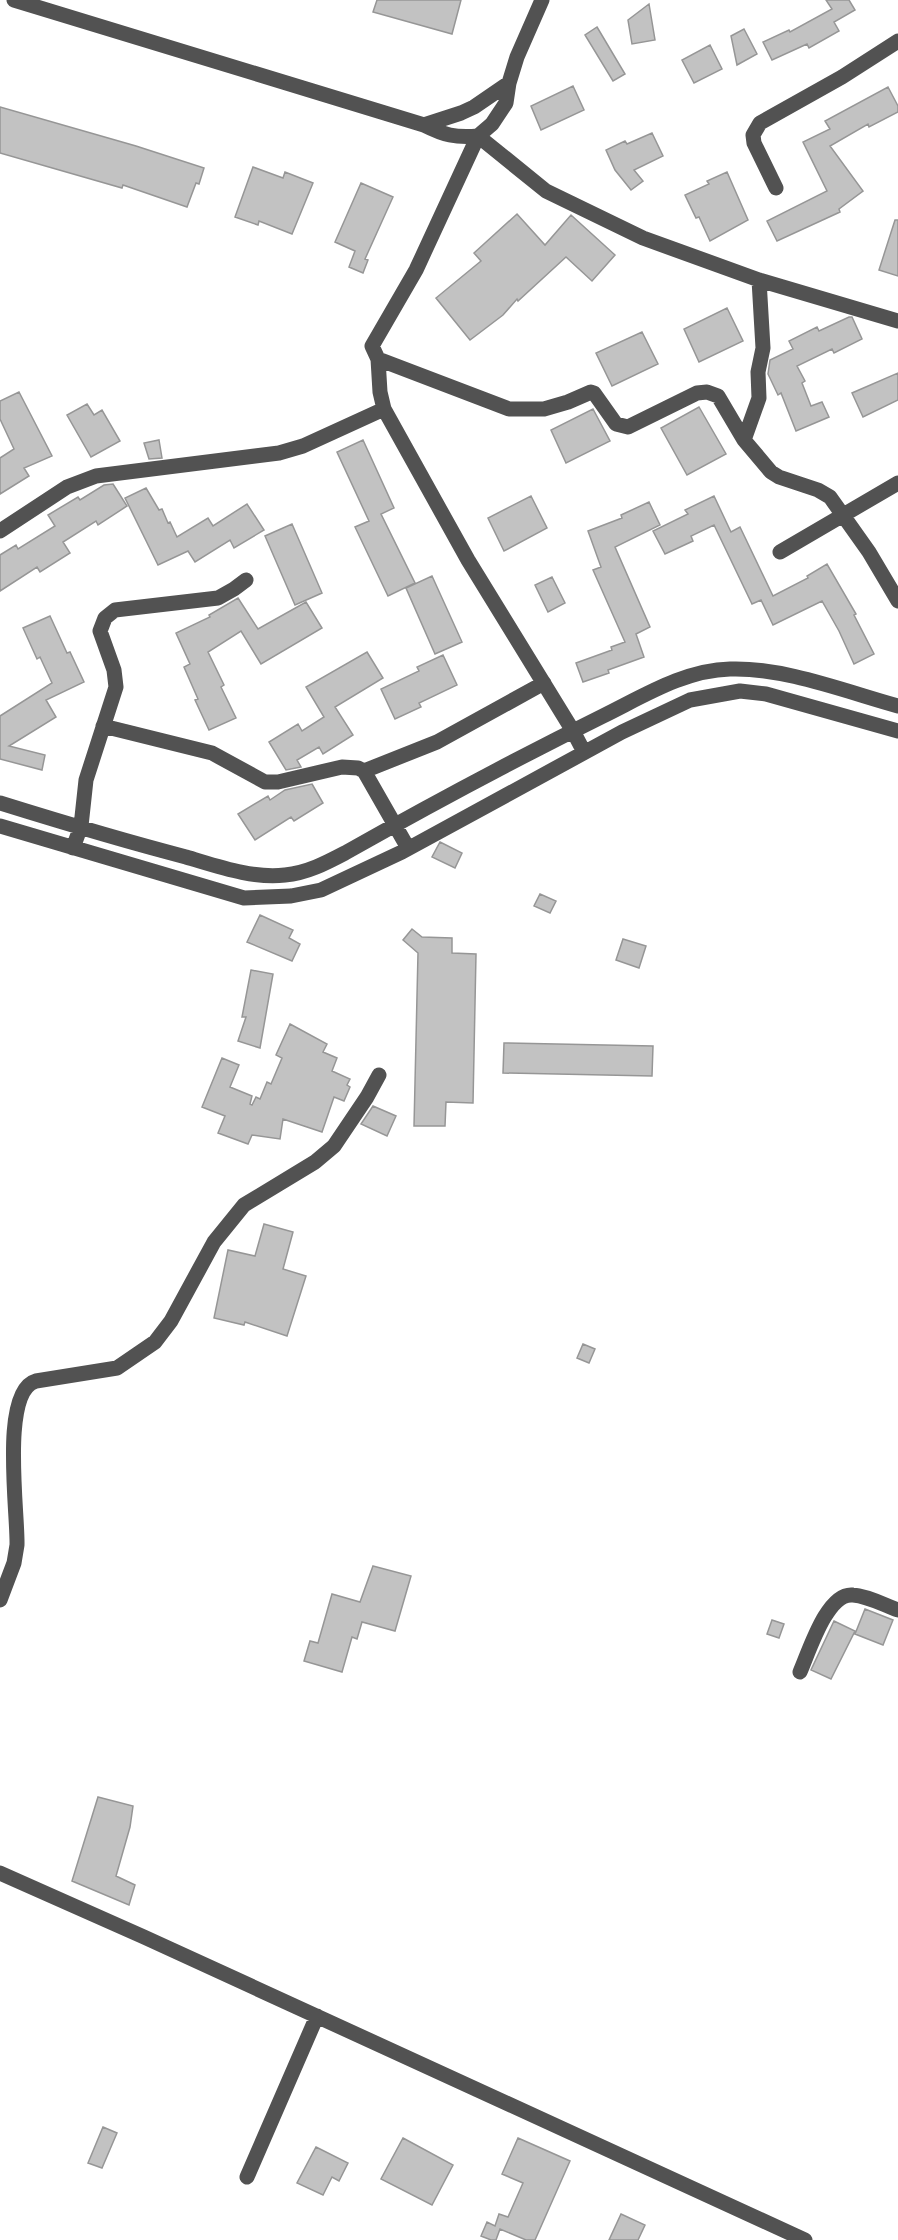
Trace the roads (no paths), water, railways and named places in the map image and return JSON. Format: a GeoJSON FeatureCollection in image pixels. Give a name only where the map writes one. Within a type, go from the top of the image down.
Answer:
{"type":"FeatureCollection","features":[{"type":"Feature","properties":{"kind":"street"},"geometry":{"type":"LineString","coordinates":[[14,0],[424,125],[443,134],[458,138],[478,136],[546,191],[643,238],[759,280],[898,321]]}},
{"type":"Feature","properties":{"kind":"street"},"geometry":{"type":"LineString","coordinates":[[542,0],[509,82],[506,103],[492,124],[478,136],[416,270],[372,346],[378,359],[380,392],[384,409],[468,560],[584,752]]}},
{"type":"Feature","properties":{"kind":"street"},"geometry":{"type":"LineString","coordinates":[[776,188],[754,143],[753,135],[760,123],[842,77],[898,41]]}},
{"type":"Feature","properties":{"kind":"street"},"geometry":{"type":"LineString","coordinates":[[424,125],[468,110],[509,82]]}},
{"type":"Feature","properties":{"kind":"street"},"geometry":{"type":"LineString","coordinates":[[744,440],[759,398],[758,372],[763,348],[759,280]]}},
{"type":"Feature","properties":{"kind":"street"},"geometry":{"type":"LineString","coordinates":[[378,359],[509,409],[544,409],[591,392],[616,424],[628,427],[696,393],[707,392],[718,396],[744,440],[771,472],[830,497],[869,552],[898,601]]}},
{"type":"Feature","properties":{"kind":"street"},"geometry":{"type":"LineString","coordinates":[[0,531],[67,487],[96,476],[279,453],[303,446],[384,409]]}},
{"type":"Feature","properties":{"kind":"street"},"geometry":{"type":"LineString","coordinates":[[780,552],[898,483]]}},
{"type":"Feature","properties":{"kind":"street"},"geometry":{"type":"LineString","coordinates":[[74,848],[81,826],[86,780],[116,687],[114,670],[100,631],[105,618],[115,610],[218,598],[246,580]]}},
{"type":"Feature","properties":{"kind":"street"},"geometry":{"type":"LineString","coordinates":[[0,803],[223,867],[284,876],[309,870],[573,731],[698,672],[729,669],[764,670],[898,706]]}},
{"type":"Feature","properties":{"kind":"street"},"geometry":{"type":"LineString","coordinates":[[364,771],[437,742],[544,683]]}},
{"type":"Feature","properties":{"kind":"street"},"geometry":{"type":"LineString","coordinates":[[0,826],[244,898],[291,896],[321,890],[408,848],[622,732],[690,700],[740,691],[787,699],[898,731]]}},
{"type":"Feature","properties":{"kind":"street"},"geometry":{"type":"LineString","coordinates":[[103,726],[212,753],[265,782],[278,782],[310,772],[342,767],[358,768],[364,771],[408,848]]}},
{"type":"Feature","properties":{"kind":"street"},"geometry":{"type":"LineString","coordinates":[[0,1600],[14,1563],[17,1545],[12,1432],[23,1389],[29,1383],[36,1381],[117,1368],[155,1342],[171,1321],[214,1242],[244,1205],[315,1162],[334,1146],[379,1075]]}},
{"type":"Feature","properties":{"kind":"street"},"geometry":{"type":"LineString","coordinates":[[800,1672],[827,1612],[838,1598],[855,1595],[898,1610]]}},
{"type":"Feature","properties":{"kind":"street"},"geometry":{"type":"LineString","coordinates":[[0,1873],[805,2240]]}},
{"type":"Feature","properties":{"kind":"street"},"geometry":{"type":"LineString","coordinates":[[247,2177],[317,2016]]}}]}
